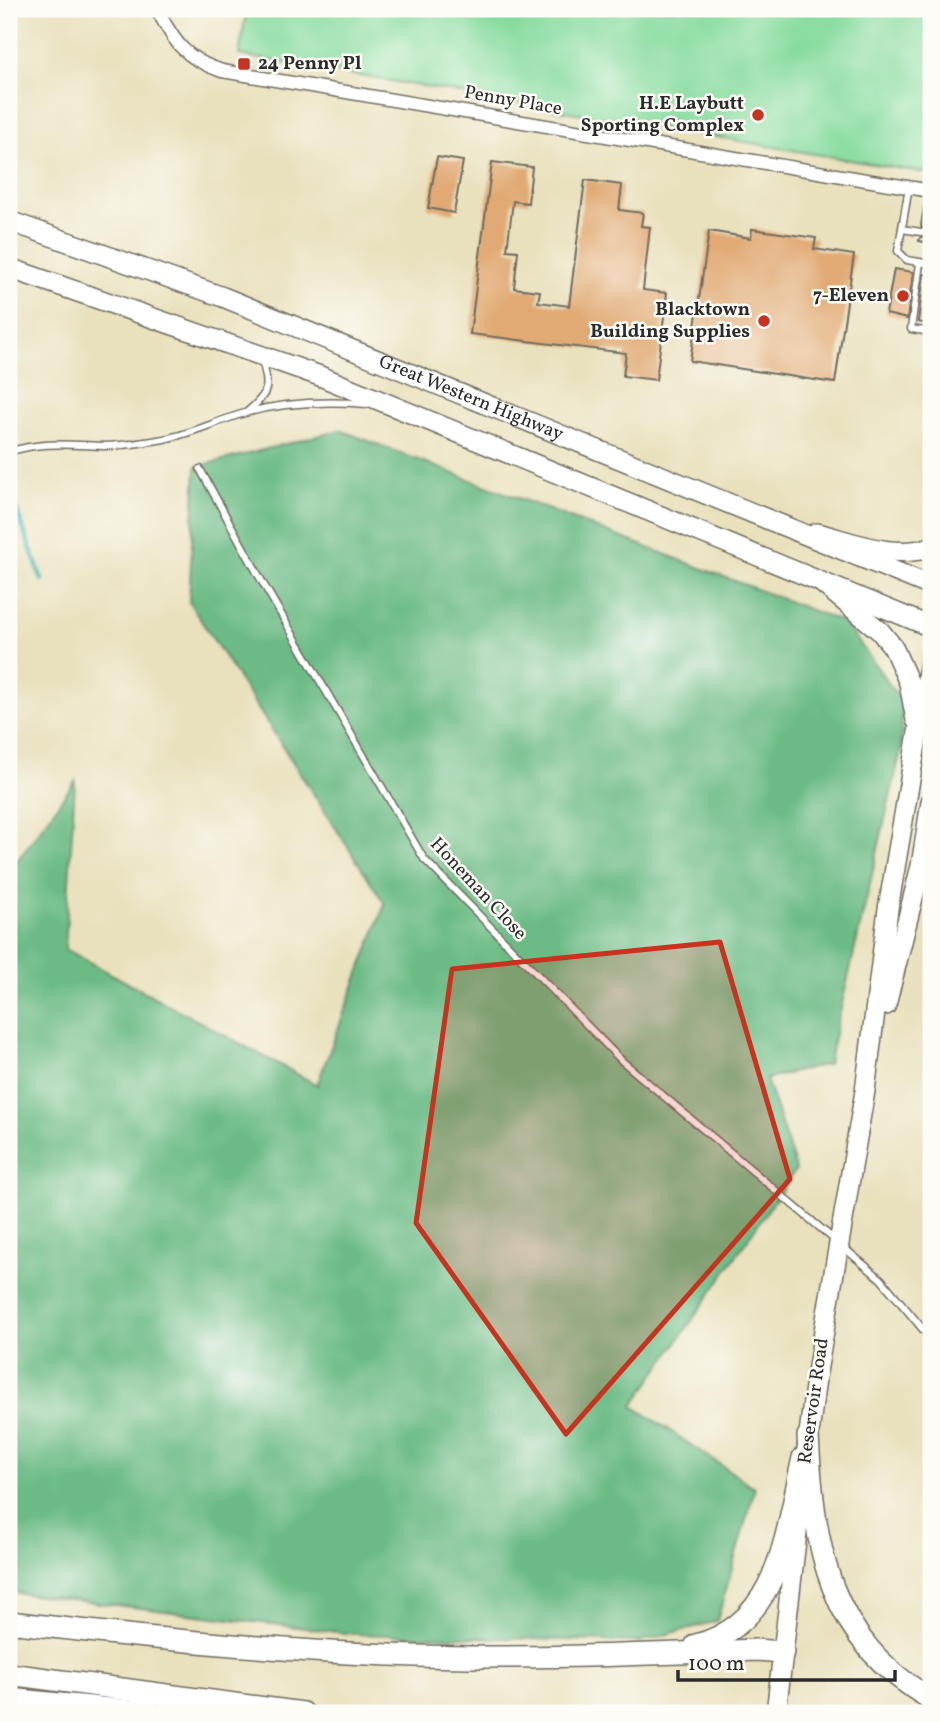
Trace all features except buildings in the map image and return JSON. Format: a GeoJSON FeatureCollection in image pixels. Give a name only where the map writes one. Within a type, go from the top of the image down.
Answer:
{"type":"FeatureCollection","features":[{"type":"Feature","properties":{"kind":"highway"},"geometry":{"type":"LineString","coordinates":[[662,1654],[721,1637],[738,1625],[763,1597],[779,1560],[808,1436]]}},
{"type":"Feature","properties":{"kind":"highway"},"geometry":{"type":"LineString","coordinates":[[808,1436],[818,1539],[841,1606],[850,1625],[879,1662],[931,1699]]}},
{"type":"Feature","properties":{"kind":"highway"},"geometry":{"type":"LineString","coordinates":[[9,1622],[212,1643],[390,1655],[559,1657],[756,1650],[783,1652]]}},
{"type":"Feature","properties":{"kind":"highway"},"geometry":{"type":"LineString","coordinates":[[9,1674],[303,1713]]}},
{"type":"Feature","properties":{"kind":"highway"},"geometry":{"type":"LineString","coordinates":[[9,1699],[150,1713]]}},
{"type":"Feature","properties":{"kind":"main road","name":"Great Western Highway"},"geometry":{"type":"LineString","coordinates":[[9,221],[223,297],[931,586]]}},
{"type":"Feature","properties":{"kind":"main road","name":"Great Western Highway"},"geometry":{"type":"LineString","coordinates":[[9,268],[396,406],[931,627]]}},
{"type":"Feature","properties":{"kind":"main road"},"geometry":{"type":"LineString","coordinates":[[771,521],[896,552],[920,551],[931,547]]}},
{"type":"Feature","properties":{"kind":"main road"},"geometry":{"type":"LineString","coordinates":[[820,582],[880,631],[893,646],[909,683],[919,731]]}},
{"type":"Feature","properties":{"kind":"main road","name":"Reservoir Road"},"geometry":{"type":"LineString","coordinates":[[776,1713],[816,1378],[865,1091],[888,909],[931,656]]}},
{"type":"Feature","properties":{"kind":"main road","name":"Reservoir Road"},"geometry":{"type":"LineString","coordinates":[[865,1091],[921,866],[931,802]]}},
{"type":"Feature","properties":{"kind":"street","name":"Penny Place"},"geometry":{"type":"LineString","coordinates":[[157,9],[171,35],[186,53],[198,62],[222,71],[931,191]]}},
{"type":"Feature","properties":{"kind":"lane"},"geometry":{"type":"LineString","coordinates":[[909,187],[899,254],[906,260],[931,264]]}},
{"type":"Feature","properties":{"kind":"lane"},"geometry":{"type":"LineString","coordinates":[[902,229],[921,232]]}},
{"type":"Feature","properties":{"kind":"lane"},"geometry":{"type":"LineString","coordinates":[[920,263],[911,329],[931,332]]}},
{"type":"Feature","properties":{"kind":"lane"},"geometry":{"type":"LineString","coordinates":[[247,413],[261,401],[267,389],[267,376],[260,356]]}},
{"type":"Feature","properties":{"kind":"lane"},"geometry":{"type":"LineString","coordinates":[[9,452],[27,446],[57,443],[107,446],[161,440],[247,413],[324,401],[396,406]]}},
{"type":"Feature","properties":{"kind":"lane","name":"Honeman Close"},"geometry":{"type":"LineString","coordinates":[[200,469],[264,585],[424,859],[622,1060],[881,1279],[931,1339]]}},
{"type":"Feature","properties":{"kind":"highlighted area"},"geometry":{"type":"Polygon","coordinates":[[[720,942],[790,1179],[566,1434],[416,1223],[452,969],[720,942]]]}},
{"type":"Feature","properties":{"kind":"green space","name":"H.E Laybutt Sporting Complex"},"geometry":{"type":"Polygon","coordinates":[[[247,9],[931,9],[931,174],[239,55],[247,9]]]}},
{"type":"Feature","properties":{"kind":"green space"},"geometry":{"type":"Polygon","coordinates":[[[340,430],[845,623],[902,702],[901,750],[828,1064],[766,1079],[796,1169],[633,1406],[755,1488],[717,1621],[639,1642],[354,1634],[9,1592],[9,872],[75,781],[65,949],[317,1085],[385,904],[189,602],[196,467],[340,430]]]}},
{"type":"Feature","properties":{"kind":"waterway"},"geometry":{"type":"LineString","coordinates":[[9,489],[42,580]]}},
{"type":"Feature","properties":{"kind":"place","name":"24 Penny Pl"},"geometry":{"type":"Point","coordinates":[244,64]}},
{"type":"Feature","properties":{"kind":"place","name":"H.E Laybutt Sporting Complex"},"geometry":{"type":"Point","coordinates":[758,115]}},
{"type":"Feature","properties":{"kind":"place","name":"7-Eleven"},"geometry":{"type":"Point","coordinates":[903,296]}},
{"type":"Feature","properties":{"kind":"place","name":"Blacktown Building Supplies"},"geometry":{"type":"Point","coordinates":[764,321]}}]}
